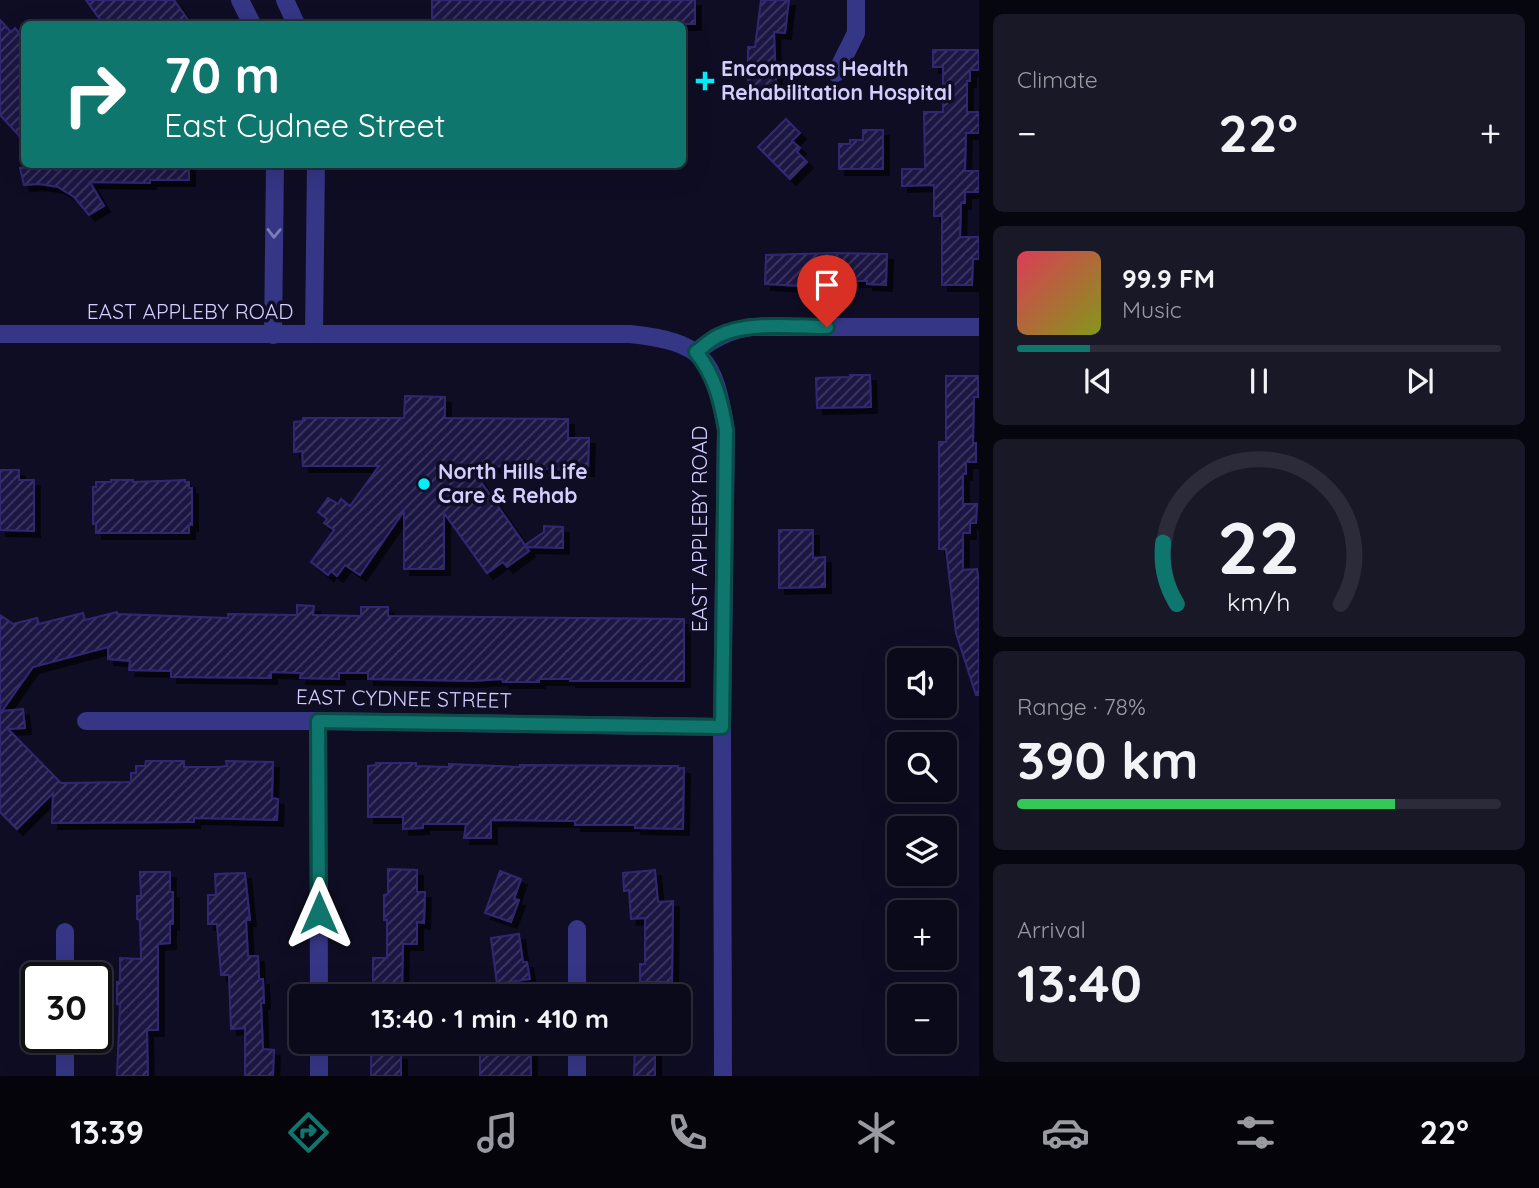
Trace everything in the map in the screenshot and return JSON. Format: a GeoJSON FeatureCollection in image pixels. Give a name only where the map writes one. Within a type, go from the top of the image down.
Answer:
{"type":"FeatureCollection","features":[{"type":"Feature","properties":{"kind":"street"},"geometry":{"type":"LineString","coordinates":[[240,0],[250,21]]}},
{"type":"Feature","properties":{"kind":"street"},"geometry":{"type":"LineString","coordinates":[[285,0],[295,21]]}},
{"type":"Feature","properties":{"kind":"street"},"geometry":{"type":"LineString","coordinates":[[836,73],[856,33],[856,0]]}},
{"type":"Feature","properties":{"kind":"street"},"geometry":{"type":"LineString","coordinates":[[273,335],[275,168]]}},
{"type":"Feature","properties":{"kind":"street"},"geometry":{"type":"LineString","coordinates":[[314,334],[316,168]]}},
{"type":"Feature","properties":{"kind":"street"},"geometry":{"type":"LineString","coordinates":[[696,352],[717,336],[751,327],[979,327]]}},
{"type":"Feature","properties":{"kind":"street","name":"EAST APPLEBY ROAD"},"geometry":{"type":"LineString","coordinates":[[0,334],[630,334],[678,342],[696,352],[708,367],[714,381],[726,430],[722,727],[723,1076]]}},
{"type":"Feature","properties":{"kind":"street","name":"EAST CYDNEE STREET"},"geometry":{"type":"LineString","coordinates":[[86,721],[318,721],[722,727]]}},
{"type":"Feature","properties":{"kind":"street"},"geometry":{"type":"LineString","coordinates":[[318,721],[319,984]]}},
{"type":"Feature","properties":{"kind":"street"},"geometry":{"type":"LineString","coordinates":[[577,929],[577,984]]}},
{"type":"Feature","properties":{"kind":"street"},"geometry":{"type":"LineString","coordinates":[[65,932],[65,962]]}},
{"type":"Feature","properties":{"kind":"street"},"geometry":{"type":"LineString","coordinates":[[65,1053],[65,1076]]}},
{"type":"Feature","properties":{"kind":"street"},"geometry":{"type":"LineString","coordinates":[[319,1054],[319,1076]]}},
{"type":"Feature","properties":{"kind":"street"},"geometry":{"type":"LineString","coordinates":[[577,1054],[577,1076]]}},
{"type":"Feature","properties":{"kind":"building"},"geometry":{"type":"Polygon","coordinates":[[[86,0],[174,0],[189,21],[101,21],[86,0]]]}},
{"type":"Feature","properties":{"kind":"building"},"geometry":{"type":"Polygon","coordinates":[[[432,0],[695,0],[695,24],[686,24],[686,21],[432,21],[432,0]]]}},
{"type":"Feature","properties":{"kind":"building"},"geometry":{"type":"Polygon","coordinates":[[[761,0],[789,0],[785,33],[774,32],[776,82],[773,82],[772,92],[748,92],[748,47],[755,47],[761,0]]]}},
{"type":"Feature","properties":{"kind":"building"},"geometry":{"type":"Polygon","coordinates":[[[0,20],[11,32],[15,28],[21,35],[21,138],[0,115],[0,20]]]}},
{"type":"Feature","properties":{"kind":"building"},"geometry":{"type":"Polygon","coordinates":[[[933,50],[979,50],[979,70],[970,70],[970,81],[967,81],[967,112],[979,112],[979,133],[966,133],[965,171],[979,171],[979,192],[965,192],[965,203],[961,203],[960,237],[979,237],[979,259],[973,259],[972,285],[942,285],[942,216],[934,216],[934,185],[902,186],[902,169],[925,169],[924,112],[943,112],[943,67],[933,67],[933,50]]]}},
{"type":"Feature","properties":{"kind":"building"},"geometry":{"type":"Polygon","coordinates":[[[786,119],[800,133],[792,141],[800,148],[797,152],[807,162],[790,179],[758,147],[786,119]]]}},
{"type":"Feature","properties":{"kind":"building"},"geometry":{"type":"Polygon","coordinates":[[[863,130],[883,130],[883,169],[839,169],[839,144],[850,144],[850,140],[863,140],[863,130]]]}},
{"type":"Feature","properties":{"kind":"building"},"geometry":{"type":"Polygon","coordinates":[[[20,168],[189,168],[189,180],[150,180],[150,183],[90,182],[104,206],[89,215],[74,197],[58,187],[24,185],[20,168]]]}},
{"type":"Feature","properties":{"kind":"building"},"geometry":{"type":"Polygon","coordinates":[[[887,254],[886,285],[867,284],[867,281],[818,281],[818,287],[765,284],[766,255],[887,254]]]}},
{"type":"Feature","properties":{"kind":"building"},"geometry":{"type":"Polygon","coordinates":[[[870,375],[871,407],[817,408],[816,378],[870,375]]]}},
{"type":"Feature","properties":{"kind":"building"},"geometry":{"type":"Polygon","coordinates":[[[946,376],[978,376],[978,397],[974,397],[973,443],[976,443],[976,462],[966,462],[966,474],[963,474],[963,504],[977,504],[976,523],[970,523],[970,533],[963,533],[963,570],[977,569],[979,583],[979,695],[976,695],[956,633],[946,549],[939,549],[939,442],[946,442],[946,376]]]}},
{"type":"Feature","properties":{"kind":"building","name":"North Hills Life Care & Rehab"},"geometry":{"type":"Polygon","coordinates":[[[405,396],[445,397],[445,418],[568,419],[568,438],[589,438],[588,470],[470,466],[525,545],[544,532],[544,526],[563,527],[563,548],[526,547],[529,551],[507,567],[503,562],[487,573],[444,513],[444,569],[404,569],[404,511],[360,575],[345,565],[337,576],[331,571],[328,575],[311,562],[334,530],[324,523],[327,519],[318,512],[328,498],[338,504],[341,499],[350,506],[379,466],[303,466],[302,451],[294,452],[294,422],[303,421],[303,418],[404,418],[405,396]]]}},
{"type":"Feature","properties":{"kind":"building"},"geometry":{"type":"Polygon","coordinates":[[[0,470],[19,470],[19,480],[34,480],[34,531],[0,530],[0,470]]]}},
{"type":"Feature","properties":{"kind":"building"},"geometry":{"type":"Polygon","coordinates":[[[96,482],[189,482],[189,488],[192,488],[192,525],[189,525],[189,533],[96,533],[96,524],[93,524],[93,487],[96,487],[96,482]]]}},
{"type":"Feature","properties":{"kind":"building"},"geometry":{"type":"Polygon","coordinates":[[[779,530],[813,530],[813,558],[825,557],[825,587],[779,588],[779,530]]]}},
{"type":"Feature","properties":{"kind":"building"},"geometry":{"type":"Polygon","coordinates":[[[297,605],[314,606],[313,615],[361,616],[361,607],[388,607],[388,616],[684,619],[684,681],[539,679],[539,682],[503,682],[502,679],[368,679],[368,673],[339,673],[339,679],[300,678],[301,673],[271,672],[271,678],[171,677],[171,671],[129,670],[130,661],[108,659],[108,647],[33,667],[2,711],[23,709],[25,728],[8,729],[61,783],[131,782],[131,773],[136,773],[136,766],[145,766],[146,761],[184,761],[184,767],[227,766],[226,761],[273,762],[272,798],[278,799],[277,820],[194,818],[194,822],[52,823],[53,793],[17,829],[0,812],[0,615],[13,624],[37,618],[39,624],[83,613],[85,620],[117,612],[228,618],[228,614],[297,615],[297,605]]]}},
{"type":"Feature","properties":{"kind":"building"},"geometry":{"type":"Polygon","coordinates":[[[376,763],[416,763],[416,766],[449,767],[449,764],[520,767],[678,766],[684,768],[683,829],[635,828],[635,825],[575,825],[575,821],[491,820],[491,838],[464,838],[466,824],[423,824],[423,828],[403,829],[403,817],[368,817],[368,766],[376,763]]]}},
{"type":"Feature","properties":{"kind":"building"},"geometry":{"type":"Polygon","coordinates":[[[388,869],[417,870],[417,892],[425,892],[424,923],[417,922],[417,944],[403,944],[402,984],[373,984],[373,958],[387,958],[384,895],[388,894],[388,869]]]}},
{"type":"Feature","properties":{"kind":"building"},"geometry":{"type":"Polygon","coordinates":[[[655,870],[658,902],[673,901],[672,982],[640,982],[640,964],[645,964],[645,918],[631,919],[629,890],[624,891],[623,873],[655,870]]]}},
{"type":"Feature","properties":{"kind":"building"},"geometry":{"type":"Polygon","coordinates":[[[500,871],[521,879],[514,899],[519,900],[511,922],[485,913],[500,871]]]}},
{"type":"Feature","properties":{"kind":"building"},"geometry":{"type":"Polygon","coordinates":[[[140,872],[170,872],[173,924],[170,924],[170,943],[158,944],[158,1030],[147,1030],[148,1076],[117,1076],[120,1005],[117,1004],[117,982],[120,982],[120,958],[141,959],[140,920],[137,919],[137,896],[141,896],[140,872]]]}},
{"type":"Feature","properties":{"kind":"building"},"geometry":{"type":"Polygon","coordinates":[[[245,873],[250,920],[246,920],[248,956],[258,956],[259,979],[263,979],[263,1049],[274,1050],[273,1076],[245,1076],[245,1028],[231,1029],[229,975],[221,975],[217,924],[208,924],[208,895],[216,895],[215,874],[245,873]]]}},
{"type":"Feature","properties":{"kind":"building"},"geometry":{"type":"Polygon","coordinates":[[[519,934],[523,962],[527,962],[530,979],[497,984],[491,938],[519,934]]]}},
{"type":"Feature","properties":{"kind":"building"},"geometry":{"type":"Polygon","coordinates":[[[371,1054],[401,1054],[401,1076],[371,1076],[371,1054]]]}},
{"type":"Feature","properties":{"kind":"building"},"geometry":{"type":"Polygon","coordinates":[[[480,1054],[531,1054],[531,1076],[480,1076],[480,1054]]]}},
{"type":"Feature","properties":{"kind":"building"},"geometry":{"type":"Polygon","coordinates":[[[635,1054],[655,1054],[655,1076],[634,1076],[635,1054]]]}},
{"type":"Feature","properties":{"kind":"place","name":"Encompass Health Rehabilitation Hospital"},"geometry":{"type":"Point","coordinates":[705,81]}},
{"type":"Feature","properties":{"kind":"place","name":"North Hills Life Care & Rehab"},"geometry":{"type":"Point","coordinates":[424,484]}},
{"type":"Feature","properties":{"kind":"route"},"geometry":{"type":"LineString","coordinates":[[319,913],[318,721],[722,727],[726,430],[714,381],[708,367],[696,352],[717,336],[734,330],[751,327],[827,327]]}}]}
